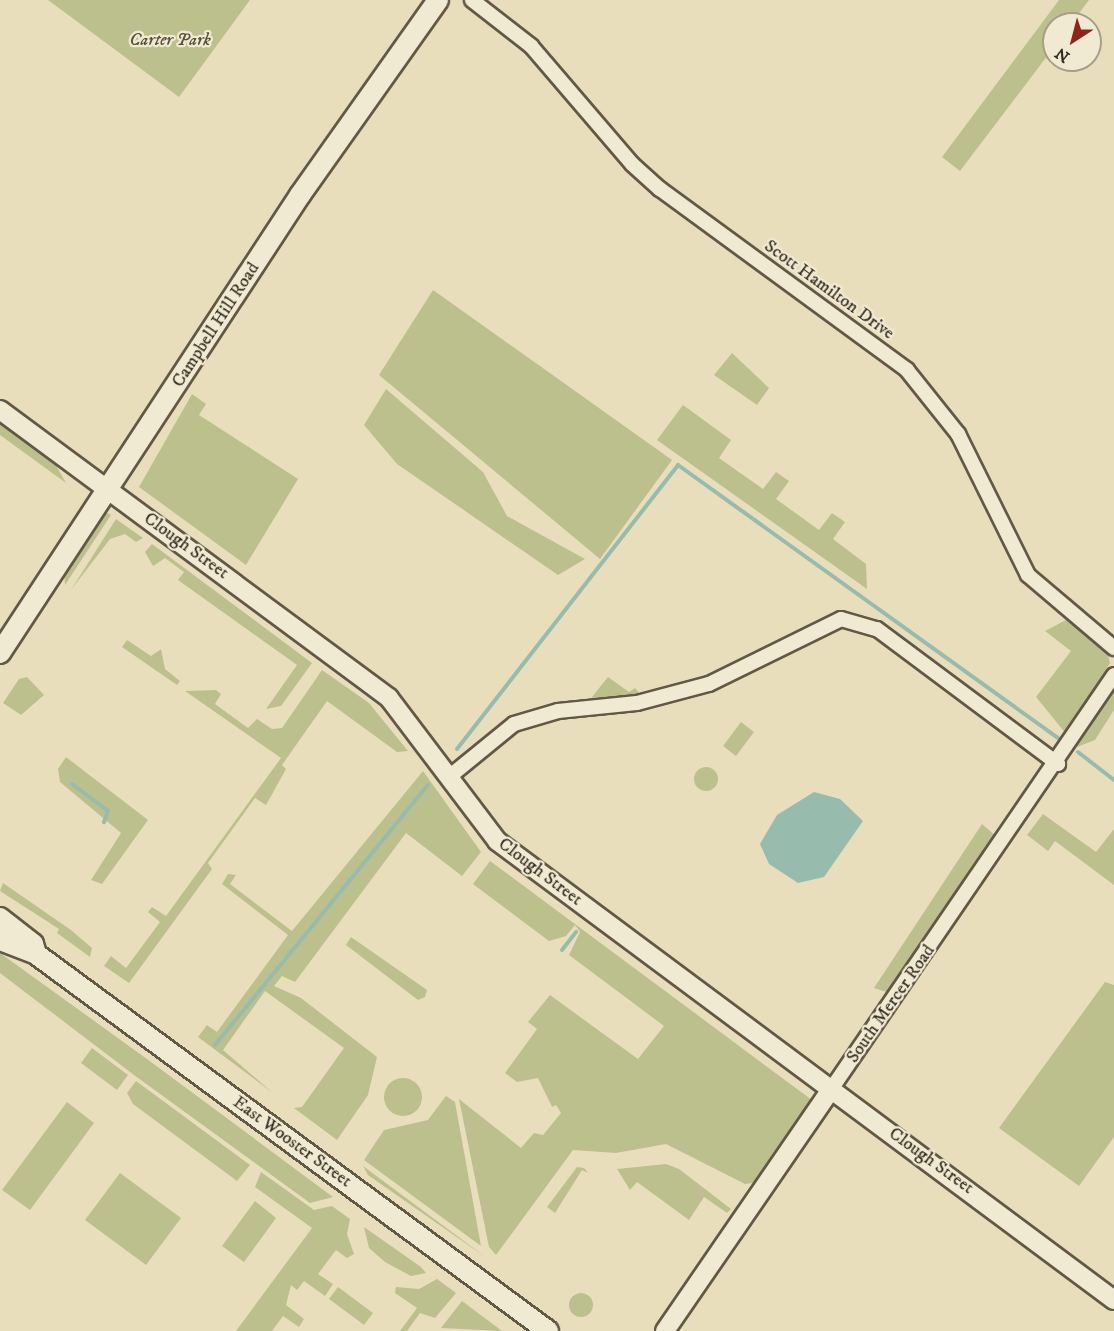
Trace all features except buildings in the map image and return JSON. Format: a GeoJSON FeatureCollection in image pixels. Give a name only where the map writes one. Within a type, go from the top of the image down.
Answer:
{"type":"FeatureCollection","features":[{"type":"Feature","properties":{"kind":"main road","name":"Campbell Hill Road"},"geometry":{"type":"LineString","coordinates":[[0,653],[110,490],[300,195],[438,0]]}},
{"type":"Feature","properties":{"kind":"main road","name":"East Wooster Street"},"geometry":{"type":"LineString","coordinates":[[0,918],[33,944],[36,954]]}},
{"type":"Feature","properties":{"kind":"main road","name":"East Wooster Street"},"geometry":{"type":"LineString","coordinates":[[0,940],[36,954],[548,1331]]}},
{"type":"Feature","properties":{"kind":"street","name":"Scott Hamilton Drive"},"geometry":{"type":"LineString","coordinates":[[472,0],[531,46],[632,164],[660,189],[907,370],[958,434],[1028,575],[1114,648]]}},
{"type":"Feature","properties":{"kind":"street","name":"Clough Street"},"geometry":{"type":"LineString","coordinates":[[0,410],[367,680],[409,719],[448,777],[497,842],[832,1088],[1114,1300]]}},
{"type":"Feature","properties":{"kind":"street"},"geometry":{"type":"LineString","coordinates":[[448,777],[514,724],[558,711],[637,703],[709,684],[841,619],[877,629],[1058,764]]}},
{"type":"Feature","properties":{"kind":"street","name":"South Mercer Road"},"geometry":{"type":"LineString","coordinates":[[665,1331],[1058,764],[1114,675]]}},
{"type":"Feature","properties":{"kind":"green space","name":"Carter Park"},"geometry":{"type":"Polygon","coordinates":[[[48,0],[250,0],[179,97],[48,0]]]}},
{"type":"Feature","properties":{"kind":"green space"},"geometry":{"type":"Polygon","coordinates":[[[1059,0],[1089,0],[1080,12],[1050,12],[1059,0]]]}},
{"type":"Feature","properties":{"kind":"green space"},"geometry":{"type":"Polygon","coordinates":[[[1042,23],[1042,63],[960,171],[942,157],[1042,23]]]}},
{"type":"Feature","properties":{"kind":"green space"},"geometry":{"type":"Polygon","coordinates":[[[433,290],[672,460],[600,559],[379,375],[433,290]]]}},
{"type":"Feature","properties":{"kind":"green space"},"geometry":{"type":"Polygon","coordinates":[[[732,353],[769,388],[757,405],[714,375],[732,353]]]}},
{"type":"Feature","properties":{"kind":"green space"},"geometry":{"type":"Polygon","coordinates":[[[386,389],[483,472],[507,516],[585,559],[558,575],[397,464],[364,425],[386,389]]]}},
{"type":"Feature","properties":{"kind":"green space"},"geometry":{"type":"Polygon","coordinates":[[[192,394],[206,404],[199,415],[298,479],[246,565],[139,487],[192,394]]]}},
{"type":"Feature","properties":{"kind":"green space"},"geometry":{"type":"Polygon","coordinates":[[[683,405],[731,440],[719,458],[763,489],[776,472],[789,481],[776,499],[819,530],[832,513],[845,522],[833,539],[866,564],[867,589],[657,440],[683,405]]]}},
{"type":"Feature","properties":{"kind":"green space"},"geometry":{"type":"Polygon","coordinates":[[[0,423],[54,462],[66,483],[0,435],[0,423]]]}},
{"type":"Feature","properties":{"kind":"green space"},"geometry":{"type":"Polygon","coordinates":[[[104,511],[111,515],[65,585],[64,571],[104,511]]]}},
{"type":"Feature","properties":{"kind":"green space"},"geometry":{"type":"Polygon","coordinates":[[[116,519],[143,538],[136,542],[125,534],[110,539],[71,590],[116,519]]]}},
{"type":"Feature","properties":{"kind":"green space"},"geometry":{"type":"Polygon","coordinates":[[[152,544],[312,663],[281,706],[266,709],[297,665],[178,580],[184,572],[165,558],[153,566],[145,552],[152,544]]]}},
{"type":"Feature","properties":{"kind":"green space"},"geometry":{"type":"Polygon","coordinates":[[[1066,620],[1107,651],[1110,663],[1067,735],[1036,697],[1071,651],[1045,631],[1066,620]]]}},
{"type":"Feature","properties":{"kind":"green space"},"geometry":{"type":"Polygon","coordinates":[[[127,640],[151,656],[161,649],[165,669],[180,681],[177,685],[122,647],[127,640]]]}},
{"type":"Feature","properties":{"kind":"green space"},"geometry":{"type":"Polygon","coordinates":[[[322,670],[369,703],[408,751],[397,752],[327,701],[282,765],[286,769],[266,805],[255,798],[208,863],[212,869],[129,983],[104,966],[111,956],[126,968],[160,922],[148,912],[152,907],[166,916],[281,758],[185,691],[216,690],[221,694],[215,704],[248,728],[257,719],[272,729],[282,728],[322,670]]]}},
{"type":"Feature","properties":{"kind":"green space"},"geometry":{"type":"Polygon","coordinates":[[[27,677],[44,695],[21,715],[3,703],[19,679],[27,677]]]}},
{"type":"Feature","properties":{"kind":"green space"},"geometry":{"type":"Polygon","coordinates":[[[608,677],[629,692],[635,688],[640,694],[595,701],[592,697],[608,677]]]}},
{"type":"Feature","properties":{"kind":"green space"},"geometry":{"type":"Polygon","coordinates":[[[1114,689],[1114,710],[1095,740],[1077,747],[1114,689]]]}},
{"type":"Feature","properties":{"kind":"green space"},"geometry":{"type":"Polygon","coordinates":[[[741,722],[754,732],[736,756],[723,746],[741,722]]]}},
{"type":"Feature","properties":{"kind":"green space"},"geometry":{"type":"Polygon","coordinates":[[[66,757],[148,820],[102,884],[91,880],[121,833],[60,782],[58,769],[66,757]]]}},
{"type":"Feature","properties":{"kind":"green space"},"geometry":{"type":"Polygon","coordinates":[[[706,767],[711,768],[717,774],[717,784],[711,790],[706,791],[701,790],[695,784],[694,779],[695,774],[701,768],[706,767]]]}},
{"type":"Feature","properties":{"kind":"green space"},"geometry":{"type":"Polygon","coordinates":[[[423,771],[481,852],[462,876],[406,833],[295,982],[282,976],[274,986],[301,998],[377,1057],[368,1095],[337,1140],[294,1108],[302,1107],[344,1048],[265,991],[223,1050],[273,1093],[198,1037],[207,1025],[217,1032],[288,935],[222,884],[228,874],[236,875],[230,884],[292,931],[423,771]]]}},
{"type":"Feature","properties":{"kind":"green space"},"geometry":{"type":"Polygon","coordinates":[[[1043,814],[1096,852],[1114,829],[1114,885],[1055,841],[1048,851],[1027,835],[1043,814]]]}},
{"type":"Feature","properties":{"kind":"green space"},"geometry":{"type":"Polygon","coordinates":[[[982,824],[998,838],[890,993],[874,988],[982,824]]]}},
{"type":"Feature","properties":{"kind":"green space"},"geometry":{"type":"Polygon","coordinates":[[[490,861],[816,1103],[760,1182],[745,1184],[666,1144],[616,1153],[573,1150],[496,1255],[489,1247],[459,1099],[521,1148],[534,1133],[543,1135],[561,1113],[556,1105],[552,1107],[538,1078],[517,1082],[505,1073],[537,1029],[528,1022],[550,995],[638,1059],[664,1026],[569,955],[580,932],[575,925],[566,936],[549,941],[473,884],[490,861]]]}},
{"type":"Feature","properties":{"kind":"green space"},"geometry":{"type":"Polygon","coordinates":[[[3,883],[71,930],[92,948],[90,957],[57,933],[59,929],[0,891],[3,883]]]}},
{"type":"Feature","properties":{"kind":"green space"},"geometry":{"type":"Polygon","coordinates":[[[351,937],[427,990],[425,997],[418,1000],[346,945],[351,937]]]}},
{"type":"Feature","properties":{"kind":"green space"},"geometry":{"type":"Polygon","coordinates":[[[0,953],[333,1197],[310,1203],[134,1075],[0,973],[0,953]]]}},
{"type":"Feature","properties":{"kind":"green space"},"geometry":{"type":"Polygon","coordinates":[[[1105,982],[1114,985],[1114,1137],[1079,1186],[999,1128],[1105,982]]]}},
{"type":"Feature","properties":{"kind":"green space"},"geometry":{"type":"Polygon","coordinates":[[[92,1048],[128,1075],[117,1090],[81,1063],[92,1048]]]}},
{"type":"Feature","properties":{"kind":"green space"},"geometry":{"type":"Polygon","coordinates":[[[403,1078],[416,1084],[422,1097],[416,1110],[403,1116],[390,1110],[384,1097],[390,1084],[403,1078]]]}},
{"type":"Feature","properties":{"kind":"green space"},"geometry":{"type":"Polygon","coordinates":[[[136,1081],[250,1165],[237,1181],[133,1104],[127,1093],[136,1081]]]}},
{"type":"Feature","properties":{"kind":"green space"},"geometry":{"type":"Polygon","coordinates":[[[446,1096],[455,1102],[481,1246],[364,1160],[384,1130],[428,1120],[446,1096]]]}},
{"type":"Feature","properties":{"kind":"green space"},"geometry":{"type":"Polygon","coordinates":[[[67,1102],[94,1123],[30,1210],[2,1190],[67,1102]]]}},
{"type":"Feature","properties":{"kind":"green space"},"geometry":{"type":"Polygon","coordinates":[[[666,1164],[679,1169],[731,1209],[727,1213],[704,1197],[689,1220],[637,1182],[630,1190],[617,1169],[666,1164]]]}},
{"type":"Feature","properties":{"kind":"green space"},"geometry":{"type":"Polygon","coordinates":[[[363,1166],[488,1259],[368,1175],[363,1166]]]}},
{"type":"Feature","properties":{"kind":"green space"},"geometry":{"type":"Polygon","coordinates":[[[577,1167],[584,1168],[588,1173],[582,1170],[555,1213],[547,1207],[577,1167]]]}},
{"type":"Feature","properties":{"kind":"green space"},"geometry":{"type":"Polygon","coordinates":[[[261,1172],[314,1210],[332,1206],[350,1219],[347,1234],[354,1254],[347,1258],[336,1250],[318,1274],[333,1284],[325,1296],[304,1281],[297,1290],[291,1285],[286,1305],[304,1319],[299,1327],[283,1316],[272,1331],[236,1331],[312,1228],[255,1187],[261,1172]]]}},
{"type":"Feature","properties":{"kind":"green space"},"geometry":{"type":"Polygon","coordinates":[[[120,1173],[181,1218],[146,1265],[85,1220],[120,1173]]]}},
{"type":"Feature","properties":{"kind":"green space"},"geometry":{"type":"Polygon","coordinates":[[[255,1201],[276,1218],[244,1262],[222,1246],[255,1201]]]}},
{"type":"Feature","properties":{"kind":"green space"},"geometry":{"type":"Polygon","coordinates":[[[364,1227],[421,1267],[426,1273],[411,1276],[385,1262],[369,1248],[364,1227]]]}},
{"type":"Feature","properties":{"kind":"green space"},"geometry":{"type":"Polygon","coordinates":[[[437,1279],[456,1293],[435,1318],[420,1313],[407,1331],[400,1331],[417,1308],[395,1293],[396,1287],[419,1289],[437,1279]]]}},
{"type":"Feature","properties":{"kind":"green space"},"geometry":{"type":"Polygon","coordinates":[[[338,1287],[373,1313],[364,1325],[329,1299],[338,1287]]]}},
{"type":"Feature","properties":{"kind":"green space"},"geometry":{"type":"Polygon","coordinates":[[[581,1293],[590,1296],[593,1305],[590,1314],[581,1317],[572,1314],[569,1305],[572,1296],[581,1293]]]}},
{"type":"Feature","properties":{"kind":"green space"},"geometry":{"type":"Polygon","coordinates":[[[462,1301],[502,1331],[441,1328],[462,1301]]]}},
{"type":"Feature","properties":{"kind":"shaded area"},"geometry":{"type":"Polygon","coordinates":[[[814,792],[840,799],[863,821],[824,877],[798,883],[769,864],[760,844],[777,815],[814,792]]]}},
{"type":"Feature","properties":{"kind":"waterway"},"geometry":{"type":"LineString","coordinates":[[457,749],[678,465],[1061,740]]}},
{"type":"Feature","properties":{"kind":"waterway"},"geometry":{"type":"LineString","coordinates":[[1078,752],[1114,780]]}},
{"type":"Feature","properties":{"kind":"waterway"},"geometry":{"type":"LineString","coordinates":[[72,784],[108,811],[104,822]]}},
{"type":"Feature","properties":{"kind":"waterway"},"geometry":{"type":"LineString","coordinates":[[215,1045],[428,785]]}},
{"type":"Feature","properties":{"kind":"waterway"},"geometry":{"type":"LineString","coordinates":[[562,950],[576,932]]}}]}
